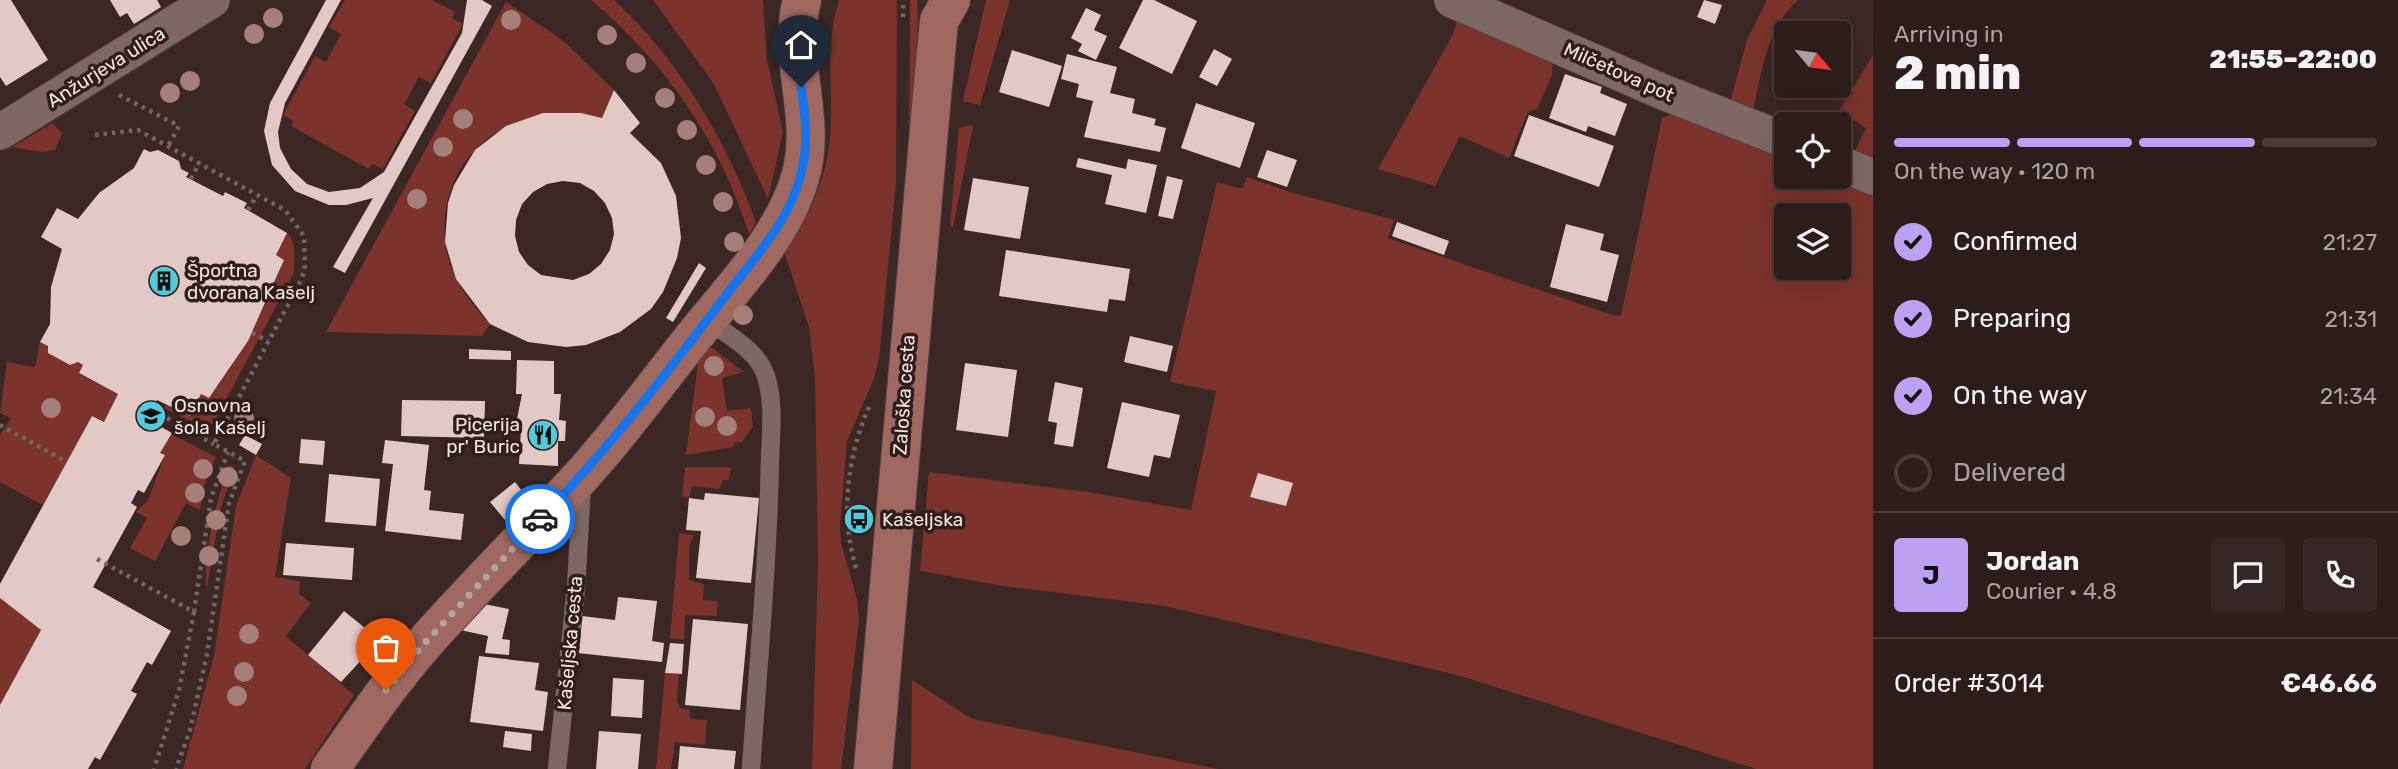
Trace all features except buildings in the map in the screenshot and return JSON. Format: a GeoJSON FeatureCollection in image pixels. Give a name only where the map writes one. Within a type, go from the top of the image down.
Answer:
{"type":"FeatureCollection","features":[{"type":"Feature","properties":{"kind":"street","name":"Anžurjeva ulica"},"geometry":{"type":"LineString","coordinates":[[0,132],[212,0]]}},
{"type":"Feature","properties":{"kind":"street"},"geometry":{"type":"LineString","coordinates":[[330,769],[386,690],[422,646],[583,474],[772,235],[800,177],[807,132],[797,58],[797,22],[802,0]]}},
{"type":"Feature","properties":{"kind":"street","name":"Milčetova pot"},"geometry":{"type":"LineString","coordinates":[[1452,0],[1663,92],[1774,136]]}},
{"type":"Feature","properties":{"kind":"street","name":"Zaloška cesta"},"geometry":{"type":"LineString","coordinates":[[873,769],[910,318],[941,7]]}},
{"type":"Feature","properties":{"kind":"street"},"geometry":{"type":"LineString","coordinates":[[1851,168],[1873,177]]}},
{"type":"Feature","properties":{"kind":"lane"},"geometry":{"type":"LineString","coordinates":[[707,320],[754,356],[762,367],[768,387],[771,426],[769,499],[751,769]]}},
{"type":"Feature","properties":{"kind":"lane","name":"Kašeljska cesta"},"geometry":{"type":"LineString","coordinates":[[557,769],[576,588],[583,474]]}},
{"type":"Feature","properties":{"kind":"path"},"geometry":{"type":"LineString","coordinates":[[88,79],[179,127],[168,146]]}},
{"type":"Feature","properties":{"kind":"path"},"geometry":{"type":"LineString","coordinates":[[95,135],[138,130],[285,210],[304,236],[306,254],[299,284],[214,444]]}},
{"type":"Feature","properties":{"kind":"path"},"geometry":{"type":"LineString","coordinates":[[191,179],[199,163]]}},
{"type":"Feature","properties":{"kind":"path"},"geometry":{"type":"LineString","coordinates":[[248,210],[257,195]]}},
{"type":"Feature","properties":{"kind":"path"},"geometry":{"type":"LineString","coordinates":[[252,333],[268,341]]}},
{"type":"Feature","properties":{"kind":"path"},"geometry":{"type":"LineString","coordinates":[[152,410],[245,461],[229,503],[207,654],[190,730],[176,769]]}},
{"type":"Feature","properties":{"kind":"path"},"geometry":{"type":"LineString","coordinates":[[0,425],[67,462]]}},
{"type":"Feature","properties":{"kind":"path"},"geometry":{"type":"LineString","coordinates":[[154,769],[179,690],[211,498],[229,452]]}},
{"type":"Feature","properties":{"kind":"path"},"geometry":{"type":"LineString","coordinates":[[97,559],[194,612]]}},
{"type":"Feature","properties":{"kind":"shaded area"},"geometry":{"type":"Polygon","coordinates":[[[345,0],[432,0],[455,12],[452,18],[463,24],[431,83],[419,77],[404,104],[415,111],[383,169],[372,164],[369,169],[291,126],[293,121],[283,115],[315,56],[326,62],[341,34],[329,27],[345,0]]]}},
{"type":"Feature","properties":{"kind":"shaded area"},"geometry":{"type":"Polygon","coordinates":[[[591,0],[614,0],[638,23],[680,75],[715,131],[744,191],[756,222],[749,234],[722,167],[687,105],[643,50],[591,0]]]}},
{"type":"Feature","properties":{"kind":"shaded area"},"geometry":{"type":"Polygon","coordinates":[[[653,0],[763,0],[767,60],[783,132],[768,199],[714,84],[653,0]]]}},
{"type":"Feature","properties":{"kind":"shaded area"},"geometry":{"type":"Polygon","coordinates":[[[839,0],[897,0],[896,183],[879,360],[873,381],[847,441],[841,543],[857,599],[859,620],[841,769],[812,769],[818,561],[815,377],[809,327],[784,251],[815,198],[825,169],[831,121],[832,35],[839,0]]]}},
{"type":"Feature","properties":{"kind":"shaded area"},"geometry":{"type":"Polygon","coordinates":[[[910,0],[917,0],[918,23],[909,168],[910,0]]]}},
{"type":"Feature","properties":{"kind":"shaded area"},"geometry":{"type":"Polygon","coordinates":[[[986,0],[1010,0],[980,105],[963,101],[986,0]]]}},
{"type":"Feature","properties":{"kind":"shaded area"},"geometry":{"type":"Polygon","coordinates":[[[1767,0],[1798,0],[1781,21],[1774,21],[1774,34],[1766,54],[1752,116],[1729,106],[1747,40],[1767,0]]]}},
{"type":"Feature","properties":{"kind":"shaded area"},"geometry":{"type":"Polygon","coordinates":[[[506,2],[565,42],[614,90],[602,118],[571,113],[542,115],[514,123],[490,137],[470,156],[455,180],[446,209],[447,253],[460,286],[490,324],[482,336],[326,332],[506,2]]]}},
{"type":"Feature","properties":{"kind":"shaded area"},"geometry":{"type":"Polygon","coordinates":[[[1461,9],[1553,53],[1552,75],[1537,109],[1528,112],[1509,158],[1460,136],[1435,186],[1378,169],[1453,34],[1461,9]]]}},
{"type":"Feature","properties":{"kind":"shaded area"},"geometry":{"type":"Polygon","coordinates":[[[1873,55],[1873,168],[1851,159],[1866,128],[1851,119],[1851,112],[1839,111],[1847,98],[1852,98],[1852,90],[1873,55]]]}},
{"type":"Feature","properties":{"kind":"shaded area"},"geometry":{"type":"Polygon","coordinates":[[[1682,109],[1774,144],[1774,189],[1851,189],[1851,180],[1873,185],[1873,769],[1756,769],[1457,675],[1165,606],[1003,586],[920,571],[929,472],[1088,492],[1191,510],[1216,391],[1170,382],[1217,182],[1242,189],[1247,177],[1290,192],[1394,220],[1388,238],[1621,316],[1662,118],[1682,109]]]}},
{"type":"Feature","properties":{"kind":"shaded area"},"geometry":{"type":"Polygon","coordinates":[[[53,123],[62,134],[55,150],[42,152],[12,147],[53,123]]]}},
{"type":"Feature","properties":{"kind":"shaded area"},"geometry":{"type":"Polygon","coordinates":[[[973,126],[953,227],[950,226],[959,128],[973,126]]]}},
{"type":"Feature","properties":{"kind":"shaded area"},"geometry":{"type":"Polygon","coordinates":[[[287,233],[294,246],[294,273],[209,431],[164,408],[166,405],[190,416],[201,394],[209,398],[221,382],[252,332],[269,297],[284,260],[276,255],[287,233]]]}},
{"type":"Feature","properties":{"kind":"shaded area"},"geometry":{"type":"Polygon","coordinates":[[[40,342],[48,346],[49,353],[70,365],[78,362],[83,365],[79,374],[118,394],[104,422],[92,416],[43,505],[0,482],[0,435],[11,418],[0,413],[7,362],[35,367],[40,342]]]}},
{"type":"Feature","properties":{"kind":"shaded area"},"geometry":{"type":"Polygon","coordinates":[[[704,342],[744,372],[722,378],[727,411],[751,408],[753,427],[741,443],[734,442],[733,447],[686,455],[698,364],[690,361],[704,342]]]}},
{"type":"Feature","properties":{"kind":"shaded area"},"geometry":{"type":"Polygon","coordinates":[[[171,434],[216,457],[204,486],[200,510],[186,503],[155,561],[130,548],[147,518],[136,512],[148,500],[165,455],[160,453],[171,434]]]}},
{"type":"Feature","properties":{"kind":"shaded area"},"geometry":{"type":"Polygon","coordinates":[[[256,455],[291,478],[275,577],[300,581],[299,594],[311,603],[286,636],[354,695],[305,769],[183,769],[214,656],[236,506],[256,455]]]}},
{"type":"Feature","properties":{"kind":"shaded area"},"geometry":{"type":"Polygon","coordinates":[[[229,465],[234,467],[221,508],[206,592],[212,527],[229,465]]]}},
{"type":"Feature","properties":{"kind":"shaded area"},"geometry":{"type":"Polygon","coordinates":[[[685,467],[731,467],[729,480],[723,480],[719,489],[692,486],[689,498],[682,496],[685,467]]]}},
{"type":"Feature","properties":{"kind":"shaded area"},"geometry":{"type":"Polygon","coordinates":[[[679,533],[694,535],[689,546],[689,580],[704,584],[703,600],[718,601],[717,616],[685,615],[684,640],[670,638],[679,533]]]}},
{"type":"Feature","properties":{"kind":"shaded area"},"geometry":{"type":"Polygon","coordinates":[[[0,598],[41,630],[0,705],[0,598]]]}},
{"type":"Feature","properties":{"kind":"shaded area"},"geometry":{"type":"Polygon","coordinates":[[[665,673],[679,674],[677,701],[680,708],[690,710],[690,719],[707,720],[705,745],[675,742],[671,769],[656,769],[665,673]]]}},
{"type":"Feature","properties":{"kind":"shaded area"},"geometry":{"type":"Polygon","coordinates":[[[912,680],[972,719],[1218,769],[911,769],[912,680]]]}},
{"type":"Feature","properties":{"kind":"way so far"},"geometry":{"type":"LineString","coordinates":[[386,690],[422,646],[540,519]]}},
{"type":"Feature","properties":{"kind":"place","name":"Športna dvorana Kašelj"},"geometry":{"type":"Point","coordinates":[164,281]}},
{"type":"Feature","properties":{"kind":"place","name":"Osnovna šola Kašelj"},"geometry":{"type":"Point","coordinates":[151,416]}},
{"type":"Feature","properties":{"kind":"place","name":"Picerija pr' Buric"},"geometry":{"type":"Point","coordinates":[543,435]}},
{"type":"Feature","properties":{"kind":"place","name":"Kašeljska"},"geometry":{"type":"Point","coordinates":[859,519]}},
{"type":"Feature","properties":{"kind":"route"},"geometry":{"type":"LineString","coordinates":[[540,519],[583,474],[647,396],[754,260],[786,212],[800,177],[807,141],[807,120],[801,87]]}}]}
